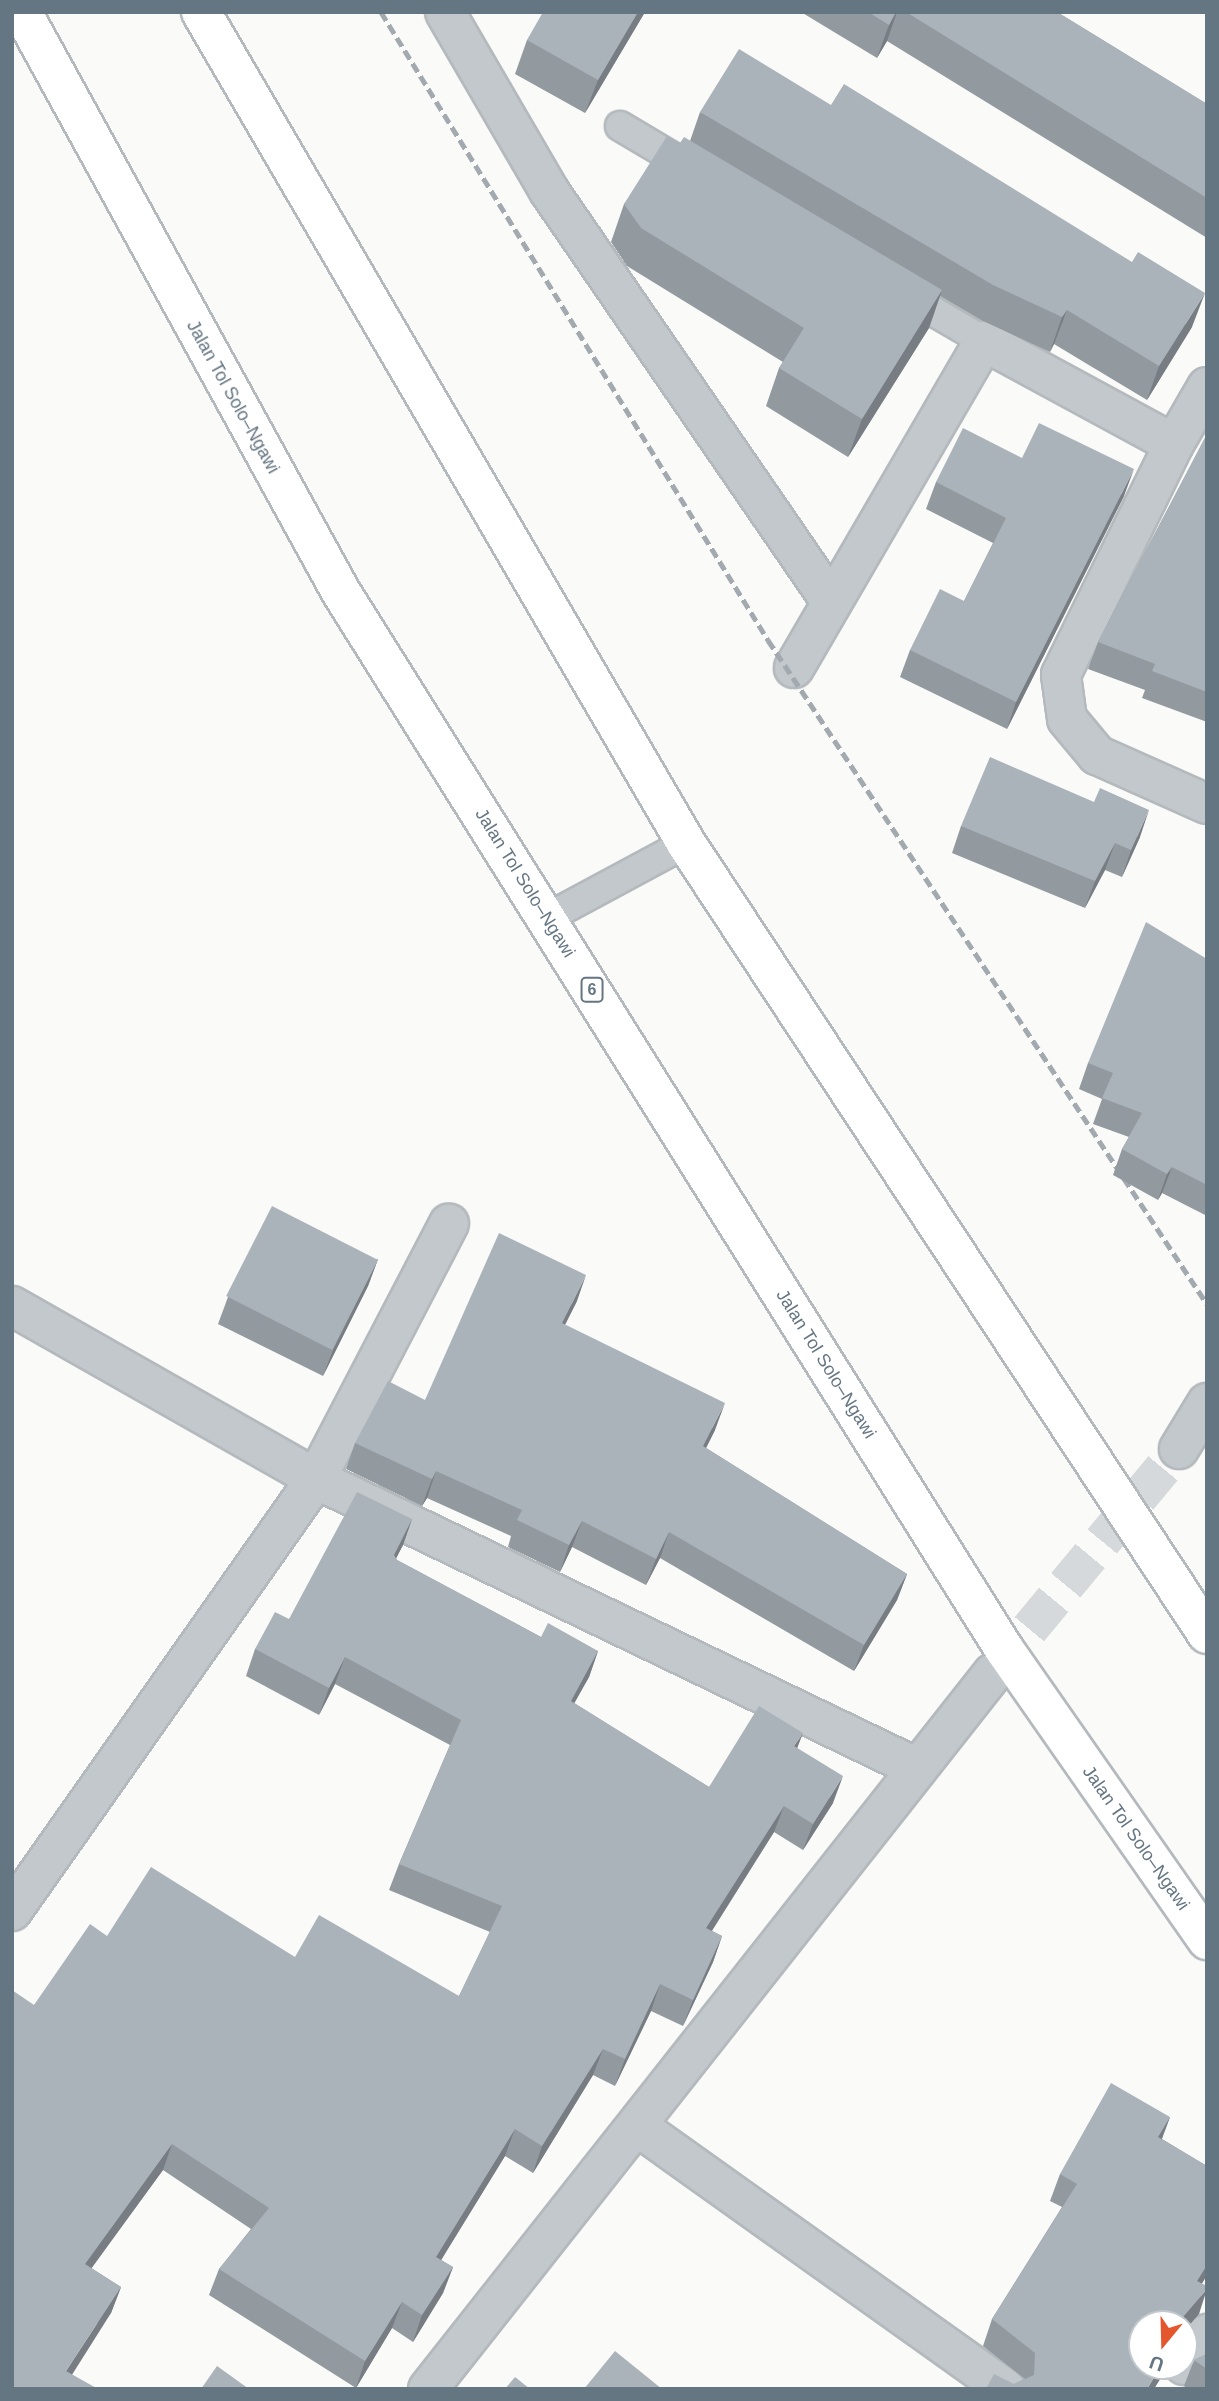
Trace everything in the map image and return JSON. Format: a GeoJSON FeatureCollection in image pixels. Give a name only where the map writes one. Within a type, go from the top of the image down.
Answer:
{"type":"FeatureCollection","features":[{"type":"Feature","properties":{"kind":"highway","name":"Jalan Tol Solo–Ngawi"},"geometry":{"type":"LineString","coordinates":[[22,12],[341,592],[1004,1649],[1207,1940]]}},
{"type":"Feature","properties":{"kind":"highway"},"geometry":{"type":"LineString","coordinates":[[201,12],[686,843],[1207,1634]]}},
{"type":"Feature","properties":{"kind":"street"},"geometry":{"type":"LineString","coordinates":[[445,12],[549,191],[831,601]]}},
{"type":"Feature","properties":{"kind":"street"},"geometry":{"type":"LineString","coordinates":[[794,668],[984,341],[1174,444]]}},
{"type":"Feature","properties":{"kind":"street"},"geometry":{"type":"LineString","coordinates":[[1207,387],[1174,444],[1061,675],[1067,719],[1097,755],[1207,804]]}},
{"type":"Feature","properties":{"kind":"street"},"geometry":{"type":"LineString","coordinates":[[12,1911],[316,1479],[449,1224]]}},
{"type":"Feature","properties":{"kind":"street"},"geometry":{"type":"LineString","coordinates":[[12,1306],[316,1479],[917,1768]]}},
{"type":"Feature","properties":{"kind":"street"},"geometry":{"type":"LineString","coordinates":[[1179,1449],[1207,1404]]}},
{"type":"Feature","properties":{"kind":"street"},"geometry":{"type":"LineString","coordinates":[[428,2389],[993,1673]]}},
{"type":"Feature","properties":{"kind":"street"},"geometry":{"type":"LineString","coordinates":[[637,2126],[1006,2389]]}},
{"type":"Feature","properties":{"kind":"lane"},"geometry":{"type":"LineString","coordinates":[[620,126],[714,182]]}},
{"type":"Feature","properties":{"kind":"lane"},"geometry":{"type":"LineString","coordinates":[[878,279],[984,341]]}},
{"type":"Feature","properties":{"kind":"lane"},"geometry":{"type":"LineString","coordinates":[[547,918],[686,843]]}},
{"type":"Feature","properties":{"kind":"building"},"geometry":{"type":"Polygon","coordinates":[[[543,12],[638,12],[598,80],[527,40],[543,12]]]}},
{"type":"Feature","properties":{"kind":"building"},"geometry":{"type":"Polygon","coordinates":[[[868,12],[896,12],[889,25],[868,12]]]}},
{"type":"Feature","properties":{"kind":"building"},"geometry":{"type":"Polygon","coordinates":[[[906,12],[1057,12],[1207,104],[1207,198],[906,12]]]}},
{"type":"Feature","properties":{"kind":"building"},"geometry":{"type":"Polygon","coordinates":[[[739,49],[831,105],[844,84],[1132,262],[1138,252],[1205,293],[1159,366],[1067,310],[1062,317],[993,285],[700,112],[739,49]]]}},
{"type":"Feature","properties":{"kind":"building"},"geometry":{"type":"Polygon","coordinates":[[[667,136],[680,143],[684,137],[942,290],[862,419],[779,368],[804,328],[641,228],[624,204],[667,136]]]}},
{"type":"Feature","properties":{"kind":"building"},"geometry":{"type":"Polygon","coordinates":[[[1039,423],[1134,469],[1016,702],[910,650],[940,589],[964,601],[1006,518],[936,482],[963,428],[1022,458],[1039,423]]]}},
{"type":"Feature","properties":{"kind":"building"},"geometry":{"type":"Polygon","coordinates":[[[1207,434],[1207,692],[1152,671],[1155,664],[1098,642],[1207,434]]]}},
{"type":"Feature","properties":{"kind":"building"},"geometry":{"type":"Polygon","coordinates":[[[990,757],[1094,802],[1100,788],[1149,810],[1131,850],[1115,843],[1095,881],[961,826],[990,757]]]}},
{"type":"Feature","properties":{"kind":"building"},"geometry":{"type":"Polygon","coordinates":[[[1146,922],[1207,959],[1207,1185],[1172,1167],[1167,1174],[1122,1149],[1142,1113],[1102,1098],[1113,1073],[1088,1063],[1146,922]]]}},
{"type":"Feature","properties":{"kind":"building"},"geometry":{"type":"Polygon","coordinates":[[[272,1206],[378,1260],[332,1350],[226,1296],[272,1206]]]}},
{"type":"Feature","properties":{"kind":"building"},"geometry":{"type":"Polygon","coordinates":[[[499,1233],[586,1275],[562,1323],[725,1403],[703,1446],[907,1574],[864,1645],[669,1532],[656,1559],[582,1521],[569,1545],[517,1520],[522,1510],[436,1471],[432,1479],[355,1443],[388,1381],[425,1400],[499,1233]]]}},
{"type":"Feature","properties":{"kind":"building"},"geometry":{"type":"Polygon","coordinates":[[[357,1492],[412,1519],[394,1555],[397,1560],[541,1637],[548,1623],[598,1651],[571,1701],[709,1787],[759,1706],[803,1733],[794,1746],[843,1776],[813,1824],[784,1806],[706,1928],[722,1936],[693,2000],[660,1984],[625,2059],[603,2049],[542,2146],[515,2129],[436,2257],[453,2267],[422,2315],[402,2302],[365,2361],[219,2269],[269,2208],[172,2144],[85,2264],[121,2287],[66,2371],[98,2389],[12,2389],[12,1990],[34,2005],[90,1924],[107,1936],[151,1867],[295,1957],[319,1915],[459,1996],[502,1906],[399,1864],[461,1720],[345,1657],[329,1688],[255,1649],[275,1612],[289,1619],[357,1492]]]}},
{"type":"Feature","properties":{"kind":"building"},"geometry":{"type":"Polygon","coordinates":[[[1111,2083],[1170,2117],[1158,2137],[1207,2166],[1207,2265],[1197,2281],[1207,2286],[1207,2289],[1189,2310],[1128,2310],[1128,2380],[1152,2380],[1147,2389],[986,2389],[994,2374],[1014,2384],[1034,2375],[1035,2353],[992,2319],[1077,2184],[1060,2174],[1111,2083]]]}},
{"type":"Feature","properties":{"kind":"building"},"geometry":{"type":"Polygon","coordinates":[[[615,2351],[662,2389],[584,2389],[615,2351]]]}},
{"type":"Feature","properties":{"kind":"building"},"geometry":{"type":"Polygon","coordinates":[[[1207,2354],[1207,2369],[1198,2363],[1198,2358],[1207,2354]]]}},
{"type":"Feature","properties":{"kind":"building"},"geometry":{"type":"Polygon","coordinates":[[[217,2366],[249,2389],[201,2389],[217,2366]]]}},
{"type":"Feature","properties":{"kind":"building"},"geometry":{"type":"Polygon","coordinates":[[[515,2377],[530,2389],[505,2389],[515,2377]]]}},
{"type":"Feature","properties":{"kind":"tunnel"},"geometry":{"type":"LineString","coordinates":[[993,1673],[1179,1449]]}},
{"type":"Feature","properties":{"kind":"railway"},"geometry":{"type":"LineString","coordinates":[[381,12],[768,640],[1207,1304]]}}]}
